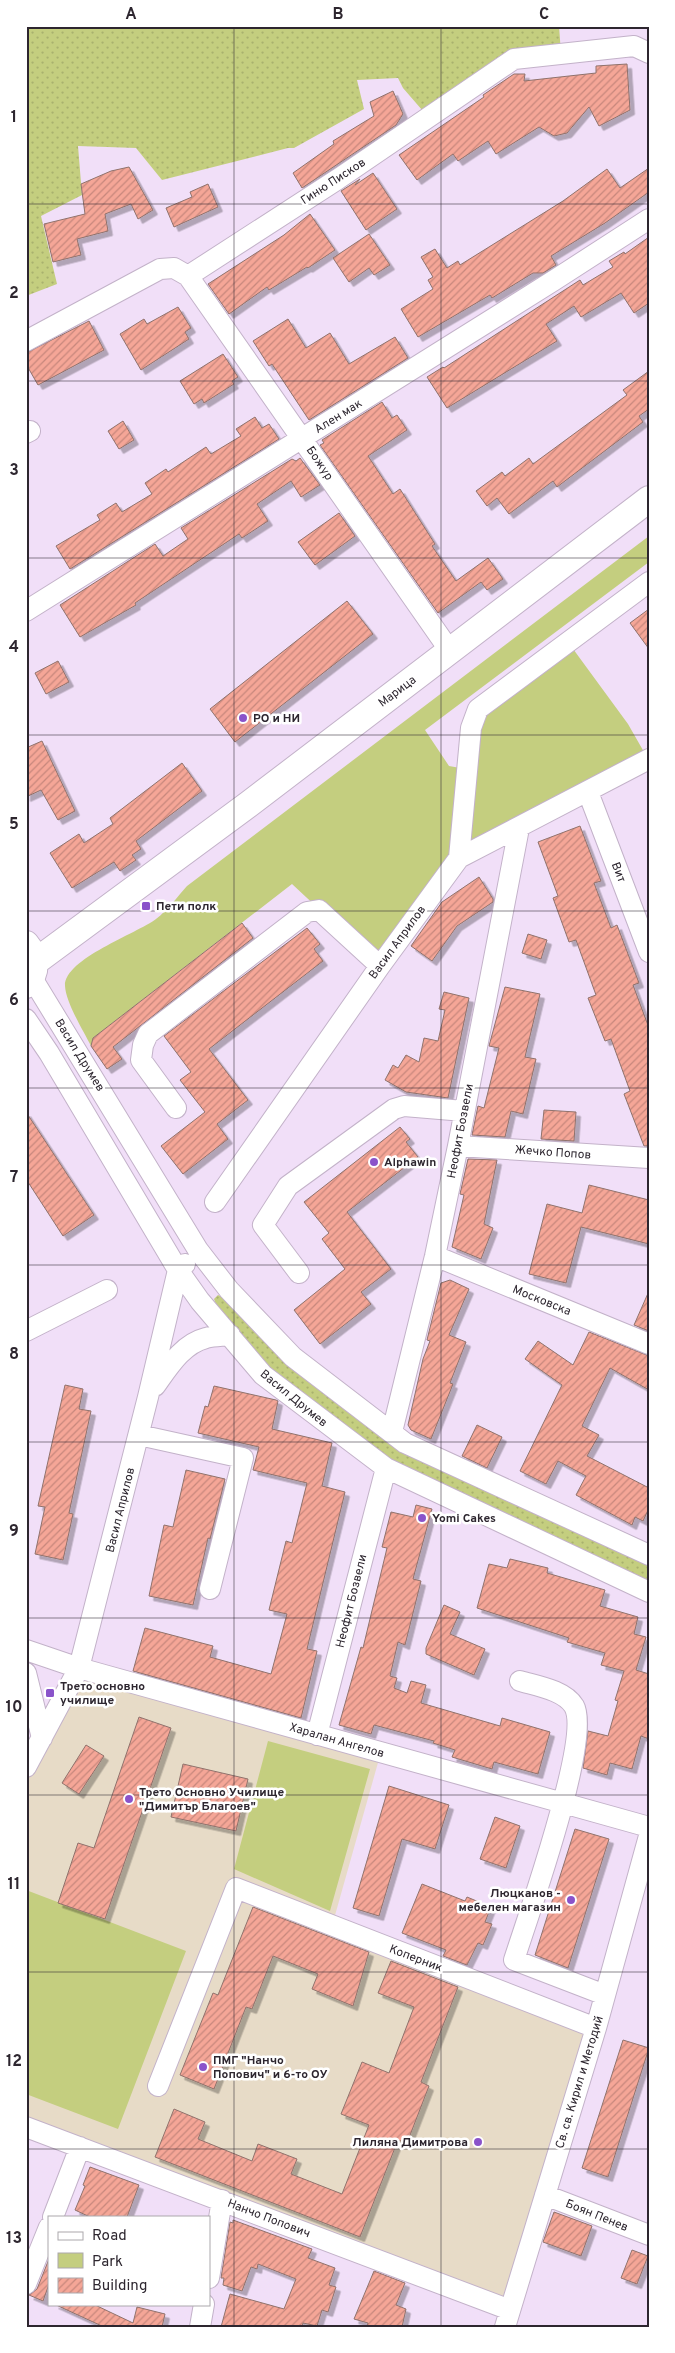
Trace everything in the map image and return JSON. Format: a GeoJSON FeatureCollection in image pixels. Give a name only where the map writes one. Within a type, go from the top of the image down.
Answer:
{"type":"FeatureCollection","features":[{"type":"Feature","properties":{"kind":"main road","name":"Марица"},"geometry":{"type":"LineString","coordinates":[[29,963],[145,882],[649,498]]}},
{"type":"Feature","properties":{"kind":"street","name":"Гиню Писков"},"geometry":{"type":"LineString","coordinates":[[188,276],[338,179],[514,59],[634,46],[649,52]]}},
{"type":"Feature","properties":{"kind":"street","name":"Ален мак"},"geometry":{"type":"LineString","coordinates":[[26,611],[303,439],[649,219]]}},
{"type":"Feature","properties":{"kind":"street"},"geometry":{"type":"LineString","coordinates":[[26,341],[160,269],[174,268],[188,276]]}},
{"type":"Feature","properties":{"kind":"street","name":"Божур"},"geometry":{"type":"LineString","coordinates":[[188,276],[450,651]]}},
{"type":"Feature","properties":{"kind":"street"},"geometry":{"type":"LineString","coordinates":[[458,858],[471,728],[478,710],[649,582]]}},
{"type":"Feature","properties":{"kind":"street","name":"Васил Априлов"},"geometry":{"type":"LineString","coordinates":[[215,1202],[458,858],[519,828],[648,759]]}},
{"type":"Feature","properties":{"kind":"street","name":"Вит"},"geometry":{"type":"LineString","coordinates":[[588,792],[649,952]]}},
{"type":"Feature","properties":{"kind":"street","name":"Неофит Бозвели"},"geometry":{"type":"LineString","coordinates":[[392,1432],[435,1256],[519,828]]}},
{"type":"Feature","properties":{"kind":"street"},"geometry":{"type":"LineString","coordinates":[[176,1108],[141,1060],[143,1045],[148,1034],[308,912],[319,910],[380,966]]}},
{"type":"Feature","properties":{"kind":"street","name":"Васил Друмев"},"geometry":{"type":"LineString","coordinates":[[29,963],[198,1250],[229,1290],[293,1357],[405,1443],[649,1555]]}},
{"type":"Feature","properties":{"kind":"street","name":"Васил Друмев"},"geometry":{"type":"LineString","coordinates":[[26,1019],[49,1052],[178,1270],[200,1301],[262,1375],[386,1468],[649,1592]]}},
{"type":"Feature","properties":{"kind":"street"},"geometry":{"type":"LineString","coordinates":[[299,1273],[263,1225],[288,1186],[394,1109],[404,1106],[464,1111]]}},
{"type":"Feature","properties":{"kind":"street","name":"Жечко Попов"},"geometry":{"type":"LineString","coordinates":[[458,1146],[649,1158]]}},
{"type":"Feature","properties":{"kind":"street"},"geometry":{"type":"LineString","coordinates":[[178,1270],[198,1250]]}},
{"type":"Feature","properties":{"kind":"street","name":"Московска"},"geometry":{"type":"LineString","coordinates":[[435,1256],[649,1344]]}},
{"type":"Feature","properties":{"kind":"street","name":"Васил Априлов"},"geometry":{"type":"LineString","coordinates":[[26,1767],[79,1668],[139,1435],[178,1270]]}},
{"type":"Feature","properties":{"kind":"street"},"geometry":{"type":"LineString","coordinates":[[26,1331],[107,1290]]}},
{"type":"Feature","properties":{"kind":"street"},"geometry":{"type":"LineString","coordinates":[[148,1397],[172,1362],[187,1348],[205,1338],[230,1335]]}},
{"type":"Feature","properties":{"kind":"street"},"geometry":{"type":"LineString","coordinates":[[139,1435],[243,1458],[210,1589]]}},
{"type":"Feature","properties":{"kind":"street","name":"Неофит Бозвели"},"geometry":{"type":"LineString","coordinates":[[317,1734],[386,1468]]}},
{"type":"Feature","properties":{"kind":"street","name":"Харалан Ангелов"},"geometry":{"type":"LineString","coordinates":[[26,1650],[79,1668],[649,1826]]}},
{"type":"Feature","properties":{"kind":"street"},"geometry":{"type":"LineString","coordinates":[[26,1673],[42,1738]]}},
{"type":"Feature","properties":{"kind":"street"},"geometry":{"type":"LineString","coordinates":[[520,1681],[562,1694],[574,1706],[578,1721],[564,1803],[514,1960],[606,1994]]}},
{"type":"Feature","properties":{"kind":"street","name":"Св. св. Кирил и Методий"},"geometry":{"type":"LineString","coordinates":[[508,2319],[606,1994],[649,1836]]}},
{"type":"Feature","properties":{"kind":"street","name":"Коперник"},"geometry":{"type":"LineString","coordinates":[[158,2086],[236,1888],[596,2028]]}},
{"type":"Feature","properties":{"kind":"street","name":"Нанчо Попович"},"geometry":{"type":"LineString","coordinates":[[26,2127],[222,2200],[508,2319]]}},
{"type":"Feature","properties":{"kind":"street"},"geometry":{"type":"LineString","coordinates":[[53,2216],[80,2147]]}},
{"type":"Feature","properties":{"kind":"street","name":"Боян Пенев"},"geometry":{"type":"LineString","coordinates":[[545,2195],[649,2235]]}},
{"type":"Feature","properties":{"kind":"street"},"geometry":{"type":"LineString","coordinates":[[210,2272],[222,2200]]}},
{"type":"Feature","properties":{"kind":"street"},"geometry":{"type":"LineString","coordinates":[[26,2284],[48,2229]]}},
{"type":"Feature","properties":{"kind":"street"},"geometry":{"type":"LineString","coordinates":[[200,2327],[204,2306]]}},
{"type":"Feature","properties":{"kind":"shaded area"},"geometry":{"type":"Polygon","coordinates":[[[79,1668],[381,1752],[332,1926],[596,2028],[510,2310],[26,2127],[26,1767],[79,1668]]]}},
{"type":"Feature","properties":{"kind":"green space"},"geometry":{"type":"Polygon","coordinates":[[[26,26],[559,26],[561,53],[514,59],[429,118],[403,88],[398,78],[357,80],[364,109],[294,148],[162,180],[136,148],[78,146],[82,195],[41,216],[57,284],[26,296],[26,26]]]}},
{"type":"Feature","properties":{"kind":"green space"},"geometry":{"type":"Polygon","coordinates":[[[649,536],[649,562],[425,730],[449,766],[466,769],[471,728],[568,642],[628,724],[648,759],[459,858],[380,966],[292,884],[93,1038],[91,1046],[66,993],[65,986],[68,976],[76,966],[103,948],[156,919],[187,886],[649,536]]]}},
{"type":"Feature","properties":{"kind":"green space"},"geometry":{"type":"Polygon","coordinates":[[[218,1295],[392,1432],[649,1555],[649,1592],[386,1468],[263,1375],[217,1307],[214,1299],[218,1295]]]}},
{"type":"Feature","properties":{"kind":"green space"},"geometry":{"type":"Polygon","coordinates":[[[268,1741],[370,1769],[330,1911],[234,1869],[268,1741]]]}},
{"type":"Feature","properties":{"kind":"green space"},"geometry":{"type":"Polygon","coordinates":[[[26,1890],[186,1951],[118,2129],[26,2094],[26,1890]]]}},
{"type":"Feature","properties":{"kind":"building"},"geometry":{"type":"Polygon","coordinates":[[[627,64],[630,110],[599,126],[589,107],[567,133],[554,136],[539,127],[496,154],[488,141],[458,161],[453,154],[417,180],[399,155],[484,97],[483,95],[514,74],[525,74],[524,81],[596,73],[596,66],[627,64]]]}},
{"type":"Feature","properties":{"kind":"building"},"geometry":{"type":"Polygon","coordinates":[[[393,91],[403,114],[396,125],[302,188],[293,173],[334,144],[333,141],[374,116],[370,102],[393,91]]]}},
{"type":"Feature","properties":{"kind":"building"},"geometry":{"type":"Polygon","coordinates":[[[129,167],[153,210],[138,219],[131,204],[105,214],[108,231],[77,239],[81,255],[53,262],[44,224],[85,214],[81,184],[111,171],[129,167]]]}},
{"type":"Feature","properties":{"kind":"building"},"geometry":{"type":"Polygon","coordinates":[[[649,168],[649,192],[605,223],[551,256],[556,265],[543,273],[533,273],[492,298],[490,295],[418,337],[401,309],[433,289],[428,280],[433,277],[421,257],[435,249],[447,268],[458,261],[460,265],[563,201],[607,169],[620,188],[649,168]]]}},
{"type":"Feature","properties":{"kind":"building"},"geometry":{"type":"Polygon","coordinates":[[[373,173],[397,209],[366,230],[341,191],[360,179],[355,185],[373,173]]]}},
{"type":"Feature","properties":{"kind":"building"},"geometry":{"type":"Polygon","coordinates":[[[208,184],[218,207],[174,227],[166,208],[192,197],[190,192],[208,184]]]}},
{"type":"Feature","properties":{"kind":"building"},"geometry":{"type":"Polygon","coordinates":[[[310,214],[335,250],[269,290],[267,287],[229,314],[208,284],[284,235],[310,214]]]}},
{"type":"Feature","properties":{"kind":"building"},"geometry":{"type":"Polygon","coordinates":[[[369,234],[390,265],[374,275],[369,268],[349,282],[333,258],[369,234]]]}},
{"type":"Feature","properties":{"kind":"building"},"geometry":{"type":"Polygon","coordinates":[[[649,237],[649,303],[634,313],[621,293],[581,317],[574,306],[546,324],[557,341],[447,408],[427,377],[444,368],[580,280],[583,285],[613,267],[609,261],[624,252],[625,254],[649,237]]]}},
{"type":"Feature","properties":{"kind":"building"},"geometry":{"type":"Polygon","coordinates":[[[178,307],[191,328],[185,332],[189,339],[141,370],[120,334],[144,319],[147,324],[178,307]]]}},
{"type":"Feature","properties":{"kind":"building"},"geometry":{"type":"Polygon","coordinates":[[[288,319],[306,348],[330,333],[349,364],[395,337],[408,358],[309,420],[272,364],[269,366],[253,341],[288,319]]]}},
{"type":"Feature","properties":{"kind":"building"},"geometry":{"type":"Polygon","coordinates":[[[89,321],[104,350],[38,385],[26,364],[26,353],[89,321]]]}},
{"type":"Feature","properties":{"kind":"building"},"geometry":{"type":"Polygon","coordinates":[[[223,354],[238,377],[232,381],[234,384],[204,403],[202,399],[194,404],[180,381],[223,354]]]}},
{"type":"Feature","properties":{"kind":"building"},"geometry":{"type":"Polygon","coordinates":[[[649,371],[649,409],[639,416],[643,422],[557,487],[553,481],[509,514],[497,498],[487,506],[476,491],[502,472],[505,476],[529,458],[533,464],[627,395],[623,390],[649,371]]]}},
{"type":"Feature","properties":{"kind":"building"},"geometry":{"type":"Polygon","coordinates":[[[382,402],[392,418],[397,415],[407,430],[368,456],[393,494],[400,489],[435,544],[432,546],[456,581],[488,558],[503,579],[487,590],[481,582],[438,613],[320,445],[324,443],[322,440],[382,402]]]}},
{"type":"Feature","properties":{"kind":"building"},"geometry":{"type":"Polygon","coordinates":[[[255,417],[262,428],[269,424],[279,439],[70,569],[56,546],[100,520],[97,515],[116,503],[122,512],[152,494],[145,483],[166,469],[168,472],[206,447],[211,454],[241,436],[236,429],[255,417]]]}},
{"type":"Feature","properties":{"kind":"building"},"geometry":{"type":"Polygon","coordinates":[[[123,421],[134,440],[119,449],[108,431],[123,421]]]}},
{"type":"Feature","properties":{"kind":"building"},"geometry":{"type":"Polygon","coordinates":[[[300,458],[320,485],[301,497],[291,481],[257,504],[268,521],[242,538],[239,534],[135,603],[136,605],[80,637],[60,605],[155,544],[163,556],[188,539],[181,528],[292,459],[296,461],[300,458]]]}},
{"type":"Feature","properties":{"kind":"building"},"geometry":{"type":"Polygon","coordinates":[[[339,513],[355,536],[315,565],[298,542],[339,513]]]}},
{"type":"Feature","properties":{"kind":"building"},"geometry":{"type":"Polygon","coordinates":[[[347,601],[373,634],[235,742],[210,709],[347,601]]]}},
{"type":"Feature","properties":{"kind":"building"},"geometry":{"type":"Polygon","coordinates":[[[649,609],[649,649],[630,623],[649,609]]]}},
{"type":"Feature","properties":{"kind":"building"},"geometry":{"type":"Polygon","coordinates":[[[58,661],[69,682],[46,694],[35,673],[58,661]]]}},
{"type":"Feature","properties":{"kind":"building"},"geometry":{"type":"Polygon","coordinates":[[[42,741],[75,811],[58,820],[41,790],[26,797],[26,748],[42,741]]]}},
{"type":"Feature","properties":{"kind":"building"},"geometry":{"type":"Polygon","coordinates":[[[182,763],[202,791],[136,841],[141,849],[132,855],[136,860],[120,871],[114,862],[72,888],[50,853],[79,834],[84,843],[113,824],[110,818],[182,763]]]}},
{"type":"Feature","properties":{"kind":"building"},"geometry":{"type":"Polygon","coordinates":[[[580,826],[601,881],[594,883],[611,928],[617,925],[639,983],[633,985],[649,1028],[649,1146],[644,1146],[624,1094],[630,1091],[611,1039],[605,1041],[588,998],[596,995],[576,940],[569,942],[553,898],[558,896],[538,842],[580,826]]]}},
{"type":"Feature","properties":{"kind":"building"},"geometry":{"type":"Polygon","coordinates":[[[479,877],[493,902],[457,926],[432,961],[411,946],[442,902],[479,877]]]}},
{"type":"Feature","properties":{"kind":"building"},"geometry":{"type":"Polygon","coordinates":[[[242,923],[253,938],[113,1047],[122,1059],[107,1069],[91,1046],[93,1038],[242,923]]]}},
{"type":"Feature","properties":{"kind":"building"},"geometry":{"type":"Polygon","coordinates":[[[307,928],[320,944],[314,949],[323,961],[209,1049],[248,1100],[217,1124],[228,1139],[183,1174],[161,1146],[205,1112],[180,1080],[191,1072],[164,1036],[307,928]]]}},
{"type":"Feature","properties":{"kind":"building"},"geometry":{"type":"Polygon","coordinates":[[[528,934],[547,940],[541,959],[522,953],[528,934]]]}},
{"type":"Feature","properties":{"kind":"building"},"geometry":{"type":"Polygon","coordinates":[[[505,987],[540,994],[525,1057],[536,1059],[523,1114],[511,1111],[505,1137],[472,1135],[478,1106],[484,1108],[499,1048],[489,1046],[505,987]]]}},
{"type":"Feature","properties":{"kind":"building"},"geometry":{"type":"Polygon","coordinates":[[[444,992],[469,998],[448,1098],[406,1092],[385,1080],[393,1065],[398,1068],[406,1055],[419,1062],[424,1038],[438,1041],[445,1010],[439,1009],[444,992]]]}},
{"type":"Feature","properties":{"kind":"building"},"geometry":{"type":"Polygon","coordinates":[[[544,1110],[576,1112],[574,1141],[541,1139],[544,1110]]]}},
{"type":"Feature","properties":{"kind":"building"},"geometry":{"type":"Polygon","coordinates":[[[26,1112],[94,1215],[63,1236],[26,1179],[26,1112]]]}},
{"type":"Feature","properties":{"kind":"building"},"geometry":{"type":"Polygon","coordinates":[[[400,1127],[410,1139],[406,1142],[418,1157],[347,1212],[391,1269],[361,1292],[371,1304],[320,1344],[294,1310],[345,1269],[322,1239],[329,1233],[304,1202],[400,1127]]]}},
{"type":"Feature","properties":{"kind":"building"},"geometry":{"type":"Polygon","coordinates":[[[468,1159],[497,1160],[484,1224],[493,1228],[481,1259],[452,1247],[464,1195],[460,1194],[468,1159]]]}},
{"type":"Feature","properties":{"kind":"building"},"geometry":{"type":"Polygon","coordinates":[[[589,1185],[649,1200],[649,1244],[581,1227],[566,1283],[529,1274],[547,1204],[582,1213],[589,1185]]]}},
{"type":"Feature","properties":{"kind":"building"},"geometry":{"type":"Polygon","coordinates":[[[450,1280],[469,1289],[449,1335],[466,1342],[450,1383],[453,1384],[431,1439],[411,1430],[408,1425],[423,1359],[430,1341],[427,1340],[441,1283],[450,1280]]]}},
{"type":"Feature","properties":{"kind":"building"},"geometry":{"type":"Polygon","coordinates":[[[649,1291],[649,1331],[634,1325],[649,1291]]]}},
{"type":"Feature","properties":{"kind":"building"},"geometry":{"type":"Polygon","coordinates":[[[589,1332],[649,1356],[649,1390],[610,1368],[582,1426],[599,1435],[587,1456],[649,1488],[649,1508],[643,1521],[635,1517],[632,1525],[576,1495],[586,1476],[558,1461],[546,1484],[520,1471],[562,1385],[525,1359],[538,1341],[573,1365],[589,1332]]]}},
{"type":"Feature","properties":{"kind":"building"},"geometry":{"type":"Polygon","coordinates":[[[65,1385],[83,1389],[79,1409],[91,1411],[69,1513],[73,1514],[63,1560],[35,1554],[45,1507],[38,1506],[65,1385]]]}},
{"type":"Feature","properties":{"kind":"building"},"geometry":{"type":"Polygon","coordinates":[[[214,1386],[276,1400],[278,1401],[272,1429],[332,1443],[322,1486],[345,1492],[307,1649],[317,1651],[301,1718],[133,1671],[145,1628],[213,1646],[210,1657],[271,1674],[287,1614],[269,1610],[286,1541],[292,1543],[307,1483],[253,1470],[259,1447],[198,1433],[205,1406],[208,1407],[214,1386]]]}},
{"type":"Feature","properties":{"kind":"building"},"geometry":{"type":"Polygon","coordinates":[[[477,1425],[502,1437],[487,1468],[462,1456],[477,1425]]]}},
{"type":"Feature","properties":{"kind":"building"},"geometry":{"type":"Polygon","coordinates":[[[186,1470],[225,1479],[210,1539],[208,1538],[193,1605],[149,1596],[164,1525],[173,1527],[186,1470]]]}},
{"type":"Feature","properties":{"kind":"building"},"geometry":{"type":"Polygon","coordinates":[[[416,1505],[432,1509],[413,1579],[421,1581],[405,1645],[398,1642],[390,1676],[397,1678],[394,1688],[407,1693],[411,1681],[426,1685],[421,1703],[500,1726],[502,1718],[550,1732],[538,1774],[494,1762],[492,1769],[452,1757],[455,1750],[433,1743],[434,1741],[374,1725],[371,1734],[339,1725],[361,1647],[363,1648],[387,1548],[382,1547],[391,1512],[413,1517],[416,1505]]]}},
{"type":"Feature","properties":{"kind":"building"},"geometry":{"type":"Polygon","coordinates":[[[510,1559],[548,1568],[547,1573],[605,1590],[600,1606],[638,1617],[634,1634],[646,1637],[636,1670],[649,1674],[649,1739],[641,1736],[632,1769],[610,1763],[607,1775],[583,1768],[588,1731],[608,1736],[618,1701],[615,1700],[624,1671],[601,1665],[605,1653],[567,1642],[569,1638],[477,1608],[489,1564],[507,1568],[510,1559]]]}},
{"type":"Feature","properties":{"kind":"building"},"geometry":{"type":"Polygon","coordinates":[[[444,1605],[460,1612],[450,1634],[485,1649],[474,1675],[426,1654],[426,1648],[444,1605]]]}},
{"type":"Feature","properties":{"kind":"building","name":"Трето Основно Училище \"Димитър Благоев\""},"geometry":{"type":"Polygon","coordinates":[[[139,1717],[171,1728],[105,1919],[58,1903],[78,1843],[94,1848],[139,1717]]]}},
{"type":"Feature","properties":{"kind":"building"},"geometry":{"type":"Polygon","coordinates":[[[86,1745],[104,1756],[79,1794],[62,1783],[86,1745]]]}},
{"type":"Feature","properties":{"kind":"building"},"geometry":{"type":"Polygon","coordinates":[[[183,1764],[248,1779],[236,1831],[171,1817],[183,1764]]]}},
{"type":"Feature","properties":{"kind":"building"},"geometry":{"type":"Polygon","coordinates":[[[389,1786],[449,1805],[435,1849],[402,1839],[379,1916],[353,1908],[389,1786]]]}},
{"type":"Feature","properties":{"kind":"building"},"geometry":{"type":"Polygon","coordinates":[[[495,1817],[520,1826],[506,1868],[480,1859],[495,1817]]]}},
{"type":"Feature","properties":{"kind":"building","name":"Люцканов - мебелен магазин"},"geometry":{"type":"Polygon","coordinates":[[[575,1829],[609,1839],[568,1968],[535,1955],[575,1829]]]}},
{"type":"Feature","properties":{"kind":"building"},"geometry":{"type":"Polygon","coordinates":[[[422,1884],[465,1901],[467,1897],[491,1907],[485,1922],[492,1924],[483,1945],[478,1943],[467,1965],[443,1956],[446,1950],[402,1933],[422,1884]]]}},
{"type":"Feature","properties":{"kind":"building"},"geometry":{"type":"Polygon","coordinates":[[[253,1907],[369,1952],[353,2006],[312,1989],[318,1974],[273,1956],[252,2009],[246,2007],[214,2089],[180,2075],[213,1993],[218,1995],[253,1907]]]}},
{"type":"Feature","properties":{"kind":"building","name":"ПМГ \"Нанчо Попович\" и 6-то ОУ"},"geometry":{"type":"Polygon","coordinates":[[[391,1961],[458,1987],[421,2082],[429,2086],[407,2143],[398,2140],[360,2237],[155,2157],[174,2109],[205,2122],[198,2139],[252,2161],[258,2144],[297,2159],[291,2174],[342,2194],[369,2125],[341,2114],[362,2062],[389,2073],[414,2007],[378,1993],[391,1961]]]}},
{"type":"Feature","properties":{"kind":"building"},"geometry":{"type":"Polygon","coordinates":[[[623,2040],[649,2048],[608,2177],[582,2168],[623,2040]]]}},
{"type":"Feature","properties":{"kind":"building"},"geometry":{"type":"Polygon","coordinates":[[[90,2167],[139,2185],[127,2216],[88,2216],[75,2210],[85,2186],[83,2185],[90,2167]]]}},
{"type":"Feature","properties":{"kind":"building"},"geometry":{"type":"Polygon","coordinates":[[[554,2212],[592,2226],[581,2256],[543,2242],[554,2212]]]}},
{"type":"Feature","properties":{"kind":"building"},"geometry":{"type":"Polygon","coordinates":[[[233,2220],[312,2249],[308,2258],[335,2268],[329,2285],[336,2287],[328,2312],[322,2310],[317,2326],[303,2323],[302,2327],[221,2327],[230,2294],[284,2309],[296,2279],[258,2264],[257,2269],[251,2267],[242,2291],[223,2285],[224,2278],[221,2278],[230,2222],[233,2223],[233,2220]]]}},
{"type":"Feature","properties":{"kind":"building"},"geometry":{"type":"Polygon","coordinates":[[[632,2250],[648,2256],[637,2284],[621,2278],[632,2250]]]}},
{"type":"Feature","properties":{"kind":"building"},"geometry":{"type":"Polygon","coordinates":[[[48,2262],[48,2287],[43,2301],[29,2295],[37,2289],[48,2262]]]}},
{"type":"Feature","properties":{"kind":"building"},"geometry":{"type":"Polygon","coordinates":[[[374,2271],[405,2283],[396,2305],[406,2309],[402,2327],[367,2327],[368,2323],[354,2319],[374,2271]]]}},
{"type":"Feature","properties":{"kind":"building"},"geometry":{"type":"Polygon","coordinates":[[[58,2306],[97,2306],[133,2323],[137,2307],[165,2314],[162,2327],[104,2327],[58,2306]]]}},
{"type":"Feature","properties":{"kind":"place","name":"РО и НИ"},"geometry":{"type":"Point","coordinates":[243,718]}},
{"type":"Feature","properties":{"kind":"place","name":"Пети полк"},"geometry":{"type":"Point","coordinates":[146,906]}},
{"type":"Feature","properties":{"kind":"place","name":"Alphawin"},"geometry":{"type":"Point","coordinates":[374,1162]}},
{"type":"Feature","properties":{"kind":"place","name":"Yomi Cakes"},"geometry":{"type":"Point","coordinates":[422,1518]}},
{"type":"Feature","properties":{"kind":"place","name":"Трето основно училище"},"geometry":{"type":"Point","coordinates":[50,1693]}},
{"type":"Feature","properties":{"kind":"place","name":"Трето Основно Училище \"Димитър Благоев\""},"geometry":{"type":"Point","coordinates":[129,1799]}},
{"type":"Feature","properties":{"kind":"place","name":"Люцканов - мебелен магазин"},"geometry":{"type":"Point","coordinates":[571,1900]}},
{"type":"Feature","properties":{"kind":"place","name":"ПМГ \"Нанчо Попович\" и 6-то ОУ"},"geometry":{"type":"Point","coordinates":[203,2067]}},
{"type":"Feature","properties":{"kind":"place","name":"Лиляна Димитрова"},"geometry":{"type":"Point","coordinates":[478,2142]}}]}
